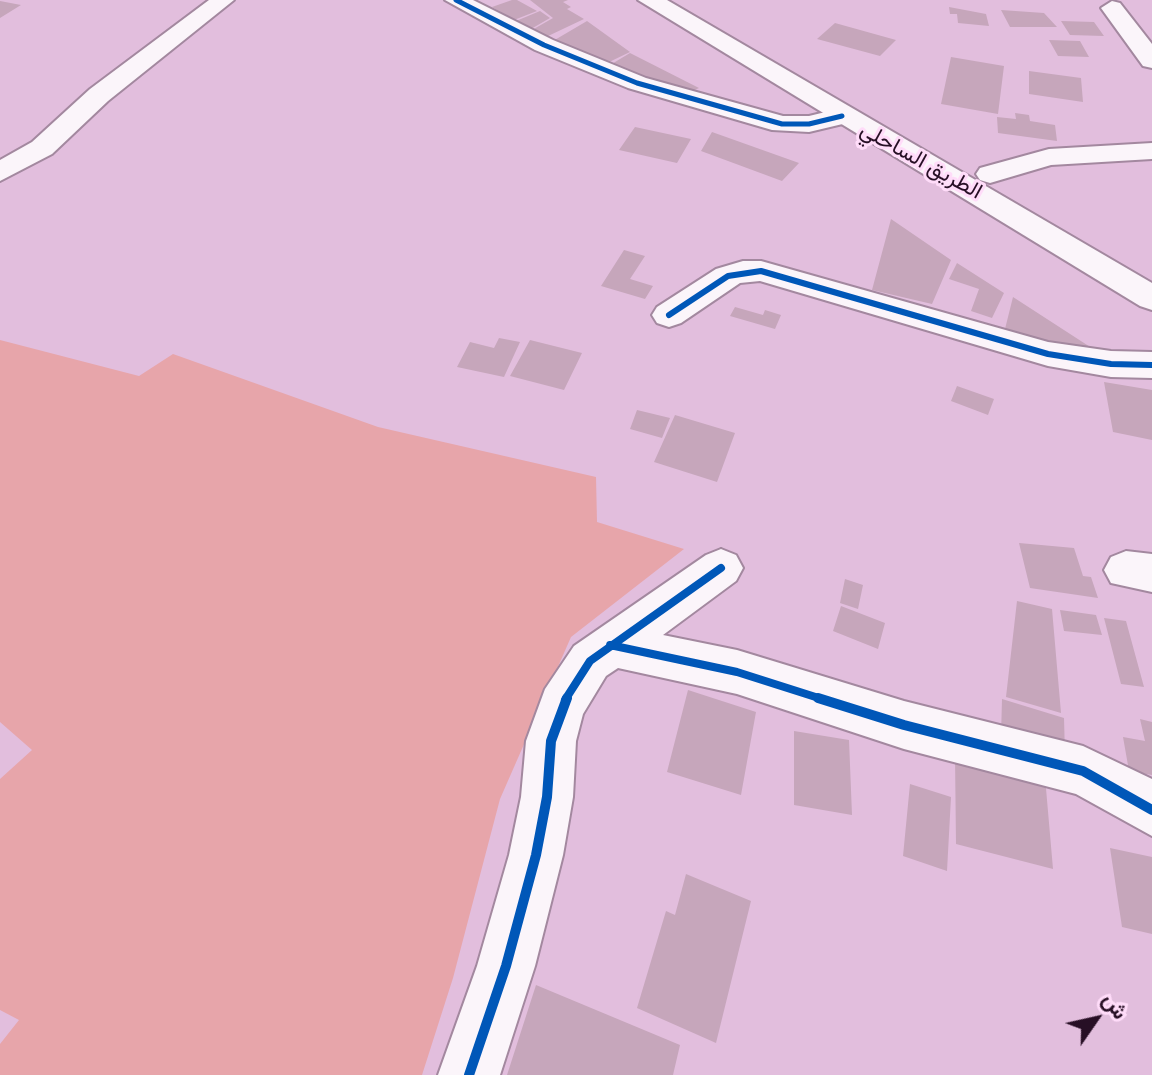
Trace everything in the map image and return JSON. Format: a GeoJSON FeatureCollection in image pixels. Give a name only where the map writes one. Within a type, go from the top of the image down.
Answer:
{"type":"FeatureCollection","features":[{"type":"Feature","properties":{"kind":"highway","name":"الطريق الساحلي"},"geometry":{"type":"LineString","coordinates":[[650,0],[1152,298]]}},
{"type":"Feature","properties":{"kind":"highway","name":"الطريق الساحلي"},"geometry":{"type":"LineString","coordinates":[[687,0],[1152,267]]}},
{"type":"Feature","properties":{"kind":"street"},"geometry":{"type":"LineString","coordinates":[[0,172],[42,148],[99,95],[172,43],[223,0]]}},
{"type":"Feature","properties":{"kind":"street"},"geometry":{"type":"LineString","coordinates":[[456,0],[544,45],[652,87],[782,124],[809,124],[842,116]]}},
{"type":"Feature","properties":{"kind":"street"},"geometry":{"type":"LineString","coordinates":[[1112,8],[1152,61]]}},
{"type":"Feature","properties":{"kind":"street"},"geometry":{"type":"LineString","coordinates":[[990,174],[1049,157],[1152,151]]}},
{"type":"Feature","properties":{"kind":"street"},"geometry":{"type":"LineString","coordinates":[[669,315],[728,276],[743,271],[761,271],[1048,354],[1111,364],[1152,365]]}},
{"type":"Feature","properties":{"kind":"street"},"geometry":{"type":"LineString","coordinates":[[469,1075],[506,966],[536,855],[547,797],[551,741],[562,705],[590,661],[721,568]]}},
{"type":"Feature","properties":{"kind":"street"},"geometry":{"type":"LineString","coordinates":[[610,645],[737,672],[904,725],[1083,771],[1131,795],[1152,810]]}},
{"type":"Feature","properties":{"kind":"shaded area"},"geometry":{"type":"Polygon","coordinates":[[[0,340],[139,376],[173,354],[378,427],[596,477],[597,522],[684,549],[571,637],[500,799],[453,978],[422,1075],[0,1075],[0,1044],[19,1020],[0,1010],[0,779],[32,750],[0,722],[0,340]]]}},
{"type":"Feature","properties":{"kind":"building"},"geometry":{"type":"Polygon","coordinates":[[[512,0],[537,11],[514,20],[492,7],[512,0]]]}},
{"type":"Feature","properties":{"kind":"building"},"geometry":{"type":"Polygon","coordinates":[[[530,0],[568,0],[563,2],[571,7],[567,9],[584,19],[546,37],[532,30],[553,18],[530,0]]]}},
{"type":"Feature","properties":{"kind":"building"},"geometry":{"type":"Polygon","coordinates":[[[0,1],[21,5],[0,18],[0,1]]]}},
{"type":"Feature","properties":{"kind":"building"},"geometry":{"type":"Polygon","coordinates":[[[949,7],[986,14],[989,26],[958,23],[957,14],[950,14],[949,7]]]}},
{"type":"Feature","properties":{"kind":"building"},"geometry":{"type":"Polygon","coordinates":[[[1001,10],[1044,13],[1057,27],[1010,27],[1001,10]]]}},
{"type":"Feature","properties":{"kind":"building"},"geometry":{"type":"Polygon","coordinates":[[[540,11],[550,18],[531,29],[516,21],[540,11]]]}},
{"type":"Feature","properties":{"kind":"building"},"geometry":{"type":"Polygon","coordinates":[[[587,21],[630,52],[605,64],[553,41],[587,21]]]}},
{"type":"Feature","properties":{"kind":"building"},"geometry":{"type":"Polygon","coordinates":[[[1061,21],[1094,22],[1104,36],[1070,35],[1061,21]]]}},
{"type":"Feature","properties":{"kind":"building"},"geometry":{"type":"Polygon","coordinates":[[[835,23],[896,40],[880,56],[817,39],[835,23]]]}},
{"type":"Feature","properties":{"kind":"building"},"geometry":{"type":"Polygon","coordinates":[[[1049,40],[1080,41],[1089,57],[1058,56],[1049,40]]]}},
{"type":"Feature","properties":{"kind":"building"},"geometry":{"type":"Polygon","coordinates":[[[630,53],[699,88],[688,93],[610,65],[630,53]]]}},
{"type":"Feature","properties":{"kind":"building"},"geometry":{"type":"Polygon","coordinates":[[[951,57],[1004,66],[998,114],[941,104],[951,57]]]}},
{"type":"Feature","properties":{"kind":"building"},"geometry":{"type":"Polygon","coordinates":[[[1029,71],[1081,78],[1083,102],[1029,94],[1029,71]]]}},
{"type":"Feature","properties":{"kind":"building"},"geometry":{"type":"Polygon","coordinates":[[[1015,113],[1029,115],[1030,121],[1055,125],[1057,141],[998,133],[997,117],[1016,119],[1015,113]]]}},
{"type":"Feature","properties":{"kind":"building"},"geometry":{"type":"Polygon","coordinates":[[[635,127],[691,139],[677,163],[619,150],[635,127]]]}},
{"type":"Feature","properties":{"kind":"building"},"geometry":{"type":"Polygon","coordinates":[[[712,132],[799,163],[782,181],[701,151],[712,132]]]}},
{"type":"Feature","properties":{"kind":"building"},"geometry":{"type":"Polygon","coordinates":[[[891,219],[951,260],[932,304],[872,290],[891,219]]]}},
{"type":"Feature","properties":{"kind":"building"},"geometry":{"type":"Polygon","coordinates":[[[624,250],[645,256],[630,279],[653,286],[645,299],[601,286],[624,250]]]}},
{"type":"Feature","properties":{"kind":"building"},"geometry":{"type":"Polygon","coordinates":[[[957,263],[1004,293],[992,318],[971,311],[979,289],[949,279],[957,263]]]}},
{"type":"Feature","properties":{"kind":"building"},"geometry":{"type":"Polygon","coordinates":[[[1013,297],[1101,354],[1004,333],[1013,297]]]}},
{"type":"Feature","properties":{"kind":"building"},"geometry":{"type":"Polygon","coordinates":[[[735,307],[763,315],[765,310],[781,315],[775,329],[730,316],[735,307]]]}},
{"type":"Feature","properties":{"kind":"building"},"geometry":{"type":"Polygon","coordinates":[[[499,338],[520,342],[504,377],[457,367],[470,342],[494,348],[499,338]]]}},
{"type":"Feature","properties":{"kind":"building"},"geometry":{"type":"Polygon","coordinates":[[[530,340],[582,353],[564,390],[510,376],[530,340]]]}},
{"type":"Feature","properties":{"kind":"building"},"geometry":{"type":"Polygon","coordinates":[[[1104,382],[1152,390],[1152,440],[1113,432],[1104,382]]]}},
{"type":"Feature","properties":{"kind":"building"},"geometry":{"type":"Polygon","coordinates":[[[957,386],[994,399],[988,415],[951,401],[957,386]]]}},
{"type":"Feature","properties":{"kind":"building"},"geometry":{"type":"Polygon","coordinates":[[[637,410],[670,418],[662,438],[630,429],[637,410]]]}},
{"type":"Feature","properties":{"kind":"building"},"geometry":{"type":"Polygon","coordinates":[[[675,415],[735,433],[717,482],[654,462],[675,415]]]}},
{"type":"Feature","properties":{"kind":"building"},"geometry":{"type":"Polygon","coordinates":[[[1019,543],[1074,548],[1083,576],[1091,577],[1098,598],[1030,588],[1019,543]]]}},
{"type":"Feature","properties":{"kind":"building"},"geometry":{"type":"Polygon","coordinates":[[[845,579],[863,585],[858,609],[840,603],[845,579]]]}},
{"type":"Feature","properties":{"kind":"building"},"geometry":{"type":"Polygon","coordinates":[[[1017,601],[1052,609],[1061,713],[1006,697],[1017,601]]]}},
{"type":"Feature","properties":{"kind":"building"},"geometry":{"type":"Polygon","coordinates":[[[841,606],[885,623],[878,649],[833,631],[841,606]]]}},
{"type":"Feature","properties":{"kind":"building"},"geometry":{"type":"Polygon","coordinates":[[[1060,610],[1096,615],[1102,635],[1064,631],[1060,610]]]}},
{"type":"Feature","properties":{"kind":"building"},"geometry":{"type":"Polygon","coordinates":[[[1104,618],[1126,621],[1144,687],[1121,684],[1104,618]]]}},
{"type":"Feature","properties":{"kind":"building"},"geometry":{"type":"Polygon","coordinates":[[[688,690],[756,712],[741,795],[667,772],[688,690]]]}},
{"type":"Feature","properties":{"kind":"building"},"geometry":{"type":"Polygon","coordinates":[[[1002,699],[1064,718],[1065,755],[1001,736],[1002,699]]]}},
{"type":"Feature","properties":{"kind":"building"},"geometry":{"type":"Polygon","coordinates":[[[1140,719],[1152,722],[1152,775],[1129,771],[1123,737],[1145,741],[1140,719]]]}},
{"type":"Feature","properties":{"kind":"building"},"geometry":{"type":"Polygon","coordinates":[[[794,731],[849,740],[852,815],[794,805],[794,731]]]}},
{"type":"Feature","properties":{"kind":"building"},"geometry":{"type":"Polygon","coordinates":[[[955,756],[1045,777],[1053,869],[956,844],[955,756]]]}},
{"type":"Feature","properties":{"kind":"building"},"geometry":{"type":"Polygon","coordinates":[[[910,784],[951,797],[947,871],[903,856],[910,784]]]}},
{"type":"Feature","properties":{"kind":"building"},"geometry":{"type":"Polygon","coordinates":[[[1110,848],[1152,857],[1152,934],[1122,927],[1110,848]]]}},
{"type":"Feature","properties":{"kind":"building"},"geometry":{"type":"Polygon","coordinates":[[[686,874],[751,901],[716,1043],[637,1008],[666,911],[675,915],[686,874]]]}},
{"type":"Feature","properties":{"kind":"building"},"geometry":{"type":"Polygon","coordinates":[[[536,985],[680,1045],[673,1075],[507,1075],[536,985]]]}},
{"type":"Feature","properties":{"kind":"cycle path"},"geometry":{"type":"LineString","coordinates":[[456,0],[544,45],[637,83],[782,124],[809,124],[842,116]]}},
{"type":"Feature","properties":{"kind":"cycle path"},"geometry":{"type":"LineString","coordinates":[[669,315],[728,276],[743,271],[761,271],[1048,354],[1111,364],[1152,365]]}},
{"type":"Feature","properties":{"kind":"cycle path"},"geometry":{"type":"LineString","coordinates":[[469,1075],[506,966],[536,855],[547,797],[551,741],[562,705],[590,661],[721,568]]}},
{"type":"Feature","properties":{"kind":"cycle path"},"geometry":{"type":"LineString","coordinates":[[610,645],[737,672],[904,725],[1083,771],[1131,795],[1152,810]]}}]}
